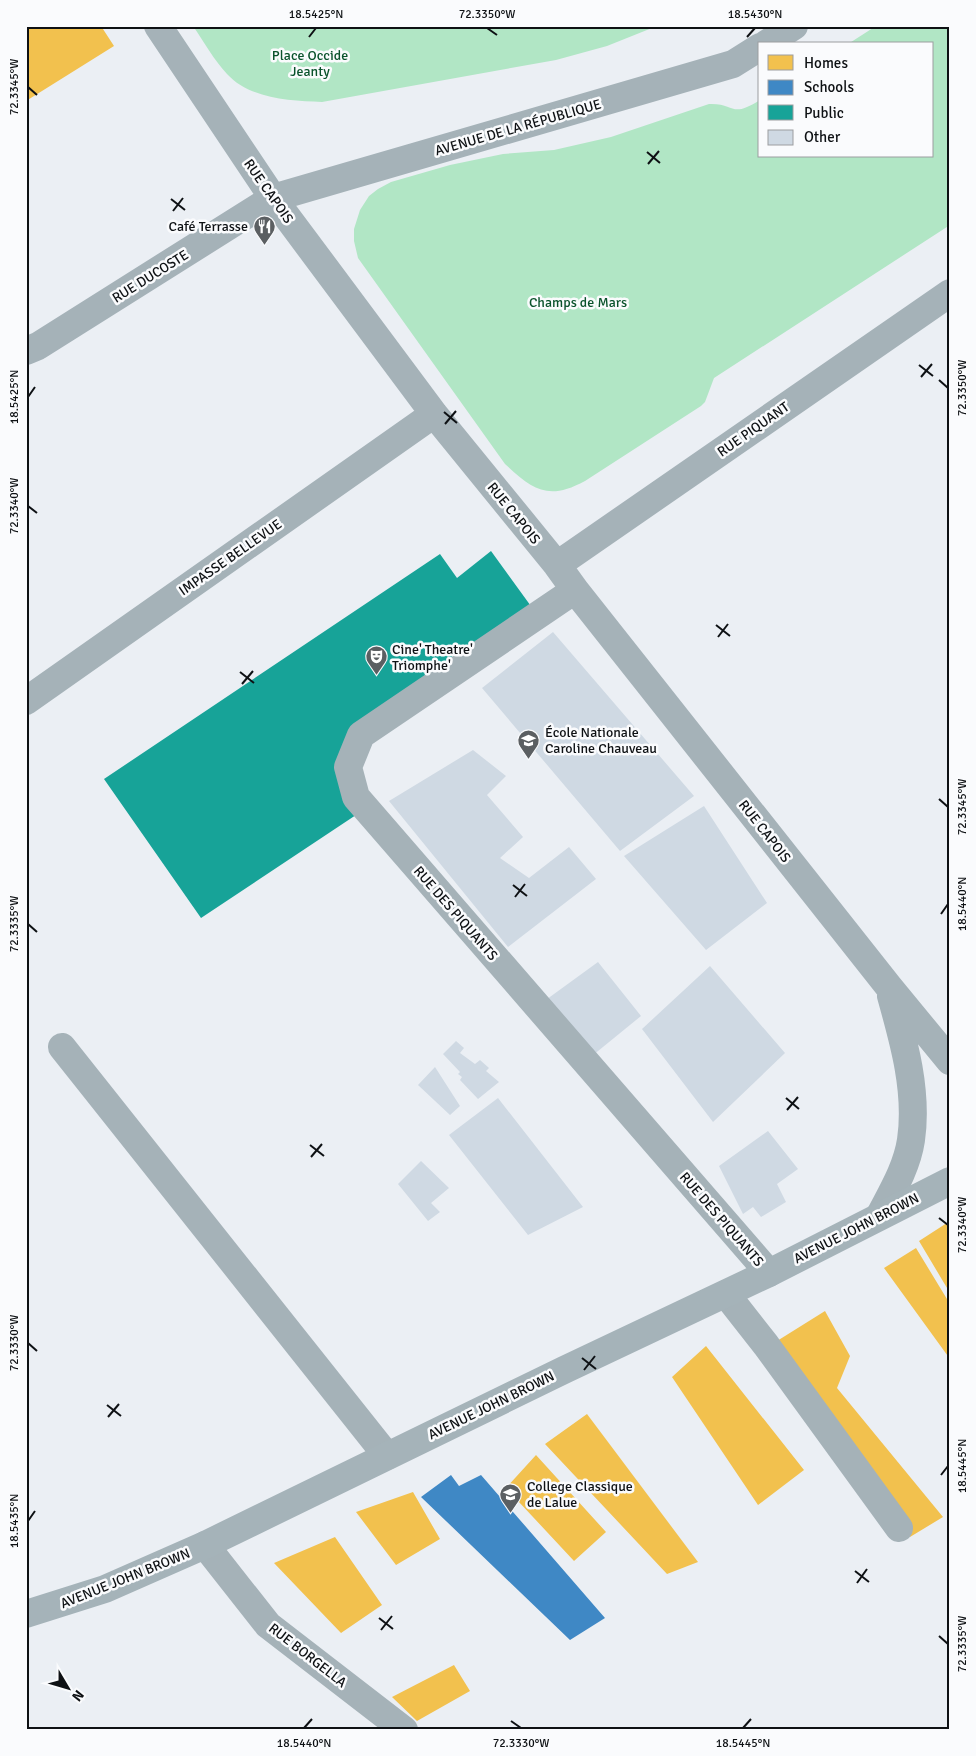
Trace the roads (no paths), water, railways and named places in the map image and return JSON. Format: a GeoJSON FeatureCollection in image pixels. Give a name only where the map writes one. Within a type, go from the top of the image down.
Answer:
{"type":"FeatureCollection","features":[{"type":"Feature","properties":{"kind":"main road","name":"AVENUE JOHN BROWN"},"geometry":{"type":"LineString","coordinates":[[26,1614],[105,1589],[205,1545],[564,1370],[769,1273],[950,1180]]}},
{"type":"Feature","properties":{"kind":"street","name":"RUE CAPOIS"},"geometry":{"type":"LineString","coordinates":[[158,26],[273,198],[434,414],[556,565],[889,987],[950,1060]]}},
{"type":"Feature","properties":{"kind":"street"},"geometry":{"type":"LineString","coordinates":[[769,42],[794,26]]}},
{"type":"Feature","properties":{"kind":"street","name":"AVENUE DE LA RÉPUBLIQUE"},"geometry":{"type":"LineString","coordinates":[[273,198],[733,64],[758,49]]}},
{"type":"Feature","properties":{"kind":"street","name":"RUE DUCOSTE"},"geometry":{"type":"LineString","coordinates":[[26,351],[38,346],[273,198]]}},
{"type":"Feature","properties":{"kind":"street","name":"RUE PIQUANT"},"geometry":{"type":"LineString","coordinates":[[556,565],[950,293]]}},
{"type":"Feature","properties":{"kind":"street","name":"IMPASSE BELLEVUE"},"geometry":{"type":"LineString","coordinates":[[26,700],[434,414]]}},
{"type":"Feature","properties":{"kind":"street","name":"RUE DES PIQUANTS"},"geometry":{"type":"LineString","coordinates":[[575,590],[361,735],[348,767],[356,797],[769,1273]]}},
{"type":"Feature","properties":{"kind":"street","name":"RUE CAPOIS"},"geometry":{"type":"LineString","coordinates":[[880,1215],[898,1180],[911,1141],[912,1109],[909,1070],[889,987]]}},
{"type":"Feature","properties":{"kind":"street"},"geometry":{"type":"LineString","coordinates":[[62,1047],[387,1456]]}},
{"type":"Feature","properties":{"kind":"street"},"geometry":{"type":"LineString","coordinates":[[726,1294],[766,1344],[899,1528]]}},
{"type":"Feature","properties":{"kind":"street","name":"RUE BORGELLA"},"geometry":{"type":"LineString","coordinates":[[205,1545],[268,1626],[404,1730]]}},
{"type":"Feature","properties":{"kind":"place","name":"Café Terrasse"},"geometry":{"type":"Point","coordinates":[264,245]}},
{"type":"Feature","properties":{"kind":"place","name":"Cine' Theatre' Triomphe'"},"geometry":{"type":"Point","coordinates":[376,676]}},
{"type":"Feature","properties":{"kind":"place","name":"École Nationale Caroline Chauveau"},"geometry":{"type":"Point","coordinates":[529,759]}},
{"type":"Feature","properties":{"kind":"place","name":"College Classique de Lalue"},"geometry":{"type":"Point","coordinates":[511,1513]}},
{"type":"Feature","properties":{"kind":"park label","name":"Place Occide Jeanty"},"geometry":{"type":"Point","coordinates":[310,64]}},
{"type":"Feature","properties":{"kind":"park label","name":"Champs de Mars"},"geometry":{"type":"Point","coordinates":[578,302]}}]}
